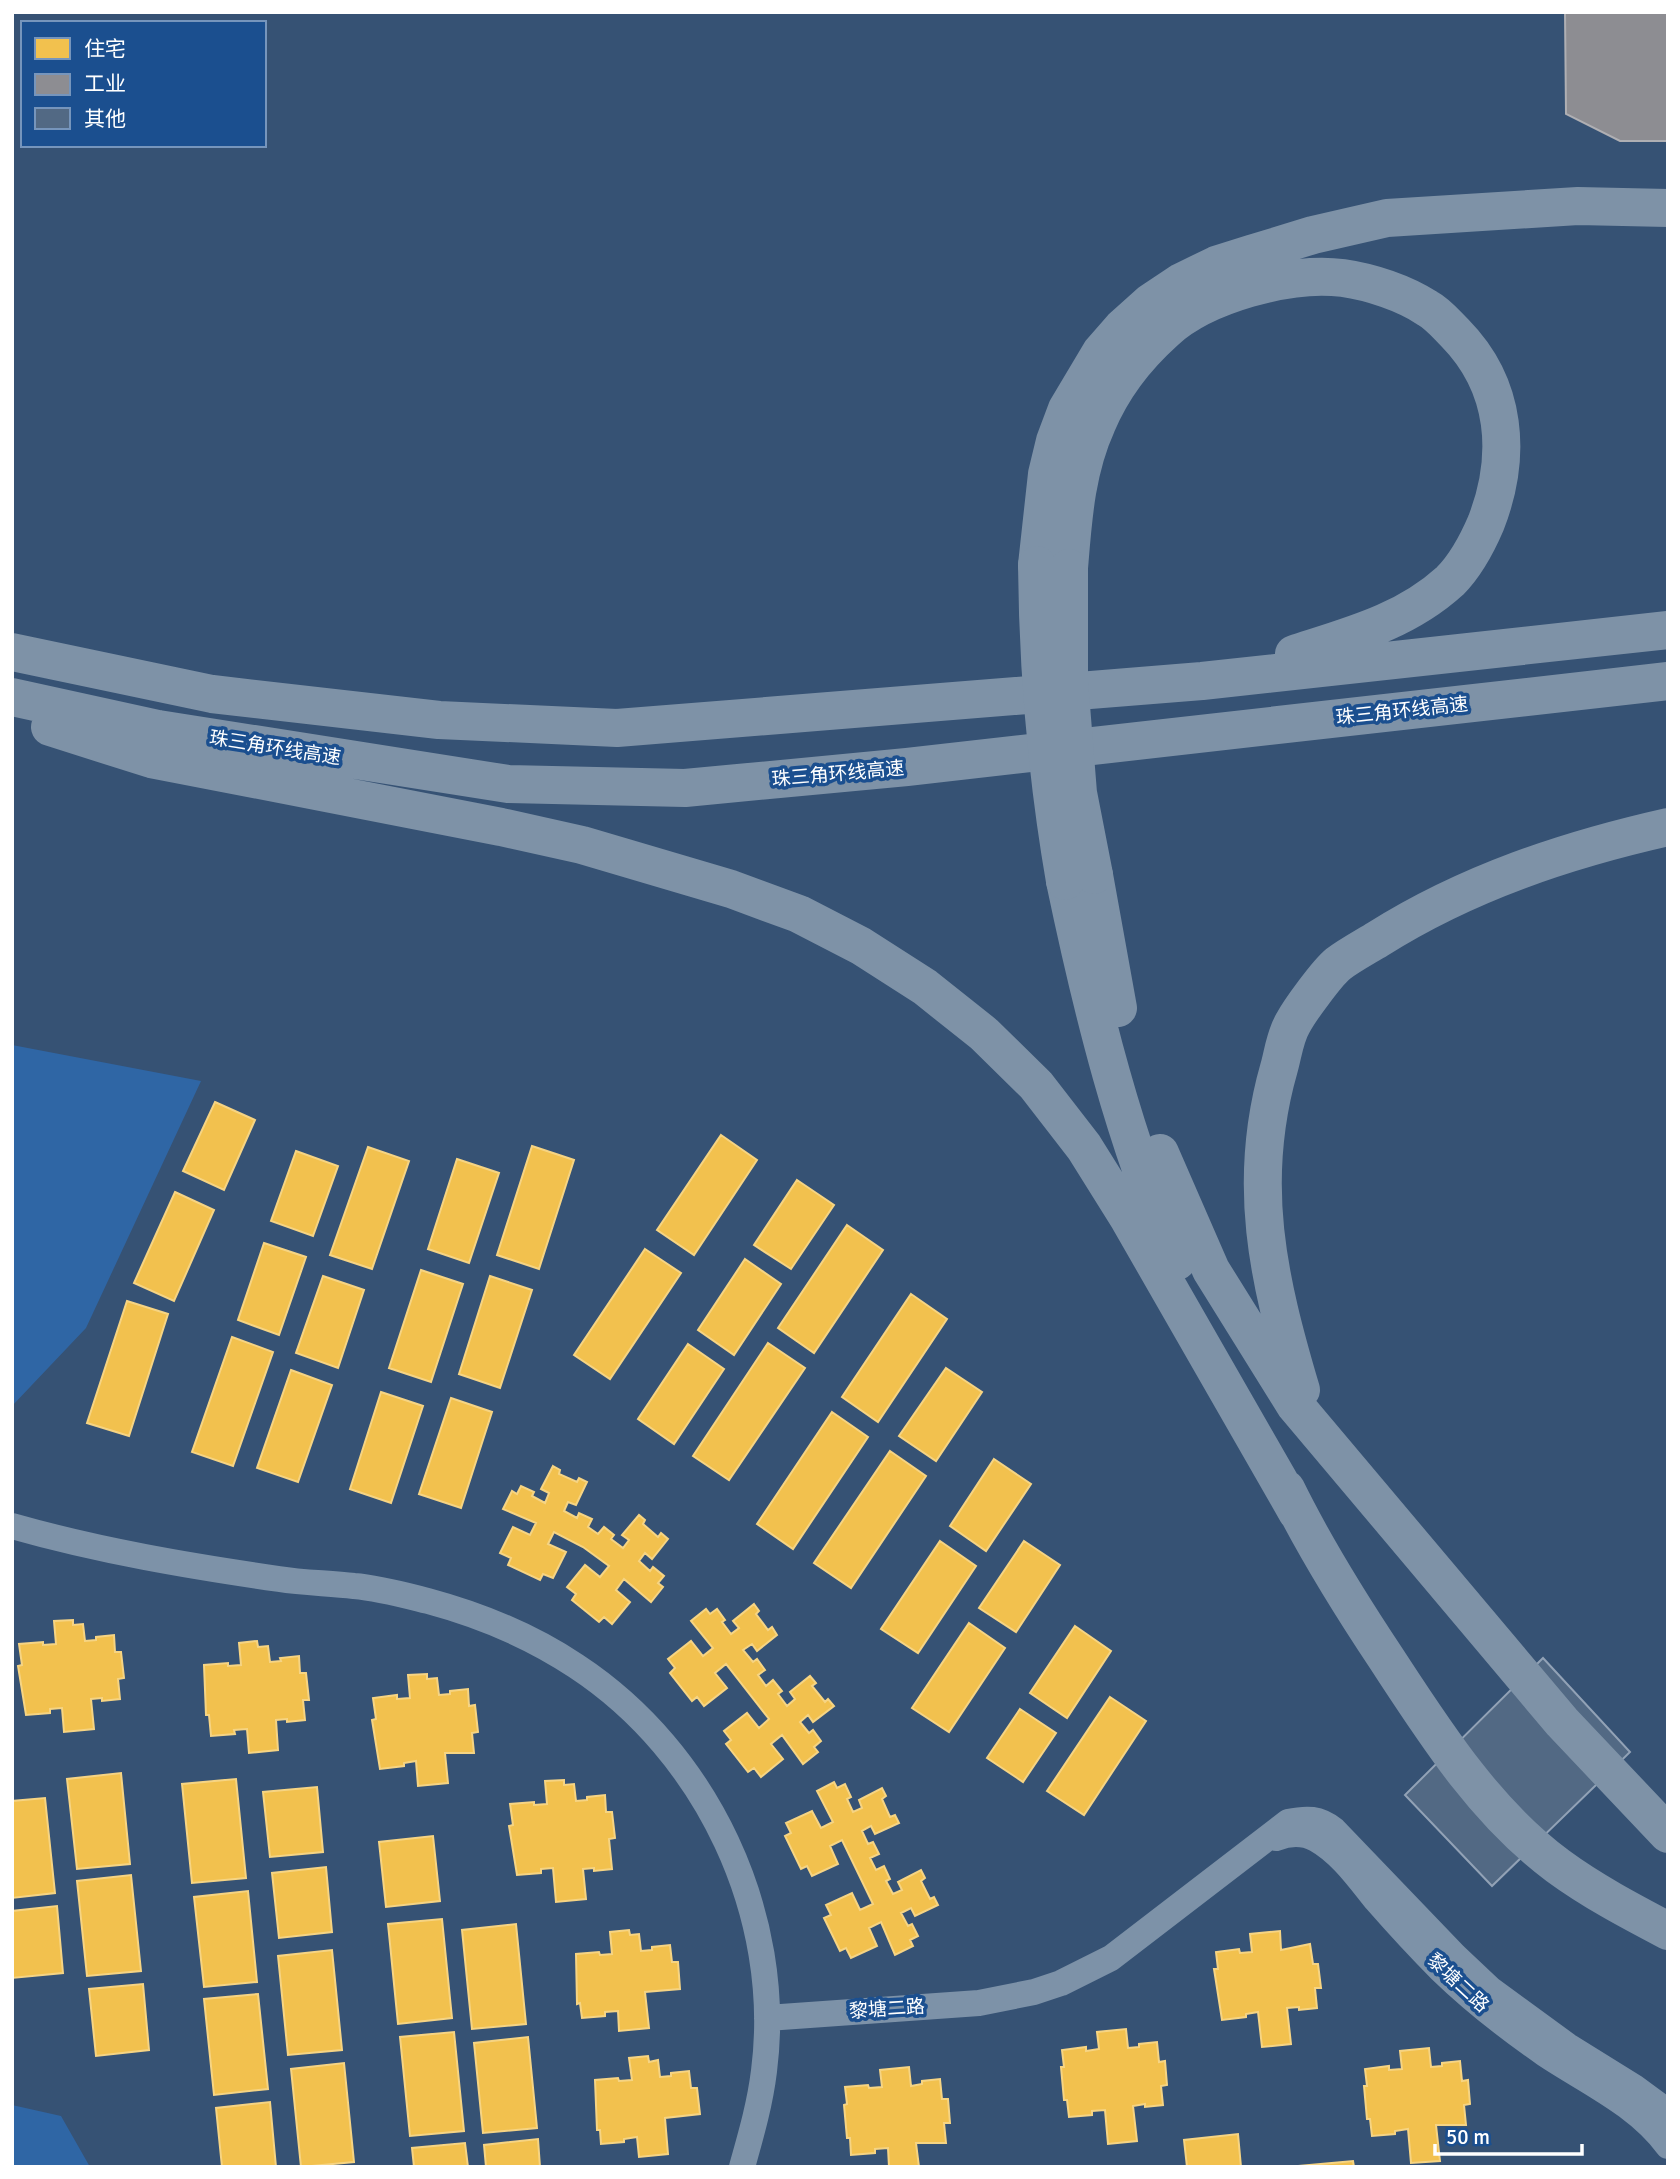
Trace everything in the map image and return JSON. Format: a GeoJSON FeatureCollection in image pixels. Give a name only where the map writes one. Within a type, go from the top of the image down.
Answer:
{"type":"FeatureCollection","features":[{"type":"Feature","properties":{"kind":"highway"},"geometry":{"type":"LineString","coordinates":[[1297,1512],[1196,1304],[1158,1217],[1106,1055],[1080,878],[1079,793],[1069,681],[1053,567],[1047,474],[1055,441],[1067,409],[1083,379],[1108,344],[1151,302],[1181,282],[1216,265],[1313,235],[1387,218],[1578,206],[1668,208]]}},
{"type":"Feature","properties":{"kind":"highway"},"geometry":{"type":"LineString","coordinates":[[1053,567],[1096,424],[1125,373],[1167,329],[1215,299],[1285,279],[1342,278],[1380,286],[1426,307],[1438,316],[1472,350],[1496,397],[1503,449],[1496,496],[1477,545],[1451,579],[1414,609],[1366,632],[1202,681]]}},
{"type":"Feature","properties":{"kind":"highway"},"geometry":{"type":"LineString","coordinates":[[12,652],[212,694],[439,720],[617,728],[1202,681],[1668,630]]}},
{"type":"Feature","properties":{"kind":"highway","name":"珠三角环线高速"},"geometry":{"type":"LineString","coordinates":[[12,696],[158,729],[508,784],[685,788],[907,767],[1668,681]]}},
{"type":"Feature","properties":{"kind":"highway"},"geometry":{"type":"LineString","coordinates":[[12,713],[150,759],[488,824],[595,849],[731,889],[799,914],[861,946],[925,987],[984,1034],[1036,1086],[1084,1147],[1129,1219],[1352,1606],[1455,1761],[1488,1800],[1557,1865],[1626,1909],[1668,1931]]}},
{"type":"Feature","properties":{"kind":"highway"},"geometry":{"type":"LineString","coordinates":[[1310,1423],[1283,1330],[1264,1238],[1262,1163],[1271,1097],[1292,1024],[1336,965],[1408,920],[1500,876],[1601,842],[1668,827]]}},
{"type":"Feature","properties":{"kind":"highway"},"geometry":{"type":"LineString","coordinates":[[1080,878],[1152,1136],[1211,1270],[1295,1405],[1562,1722],[1668,1834]]}},
{"type":"Feature","properties":{"kind":"street"},"geometry":{"type":"LineString","coordinates":[[12,1526],[184,1565],[285,1580],[358,1586],[429,1601],[499,1625],[533,1640],[577,1666],[618,1698],[656,1734],[688,1774],[715,1818],[737,1865],[753,1915],[763,1966],[767,2018],[756,2120],[741,2167]]}},
{"type":"Feature","properties":{"kind":"street","name":"黎塘二路"},"geometry":{"type":"LineString","coordinates":[[767,2018],[979,2003],[1034,1992],[1111,1958],[1288,1822],[1302,1819],[1324,1822],[1334,1830],[1490,1989],[1550,2034],[1634,2087],[1668,2112]]}},
{"type":"Feature","properties":{"kind":"street","name":"黎塘二路"},"geometry":{"type":"LineString","coordinates":[[1254,1847],[1287,1834],[1316,1839],[1340,1858],[1398,1925],[1442,1971],[1484,2009],[1544,2053],[1640,2115],[1668,2146]]}},
{"type":"Feature","properties":{"kind":"shaded area"},"geometry":{"type":"Polygon","coordinates":[[[12,1045],[201,1081],[86,1328],[12,1406],[12,1045]]]}},
{"type":"Feature","properties":{"kind":"shaded area"},"geometry":{"type":"Polygon","coordinates":[[[12,2105],[61,2116],[90,2167],[12,2167],[12,2105]]]}},
{"type":"Feature","properties":{"kind":"building: 住宅"},"geometry":{"type":"Polygon","coordinates":[[[215,1102],[255,1120],[224,1190],[183,1171],[215,1102]]]}},
{"type":"Feature","properties":{"kind":"building: 住宅"},"geometry":{"type":"Polygon","coordinates":[[[721,1135],[757,1160],[694,1255],[657,1230],[721,1135]]]}},
{"type":"Feature","properties":{"kind":"building: 住宅"},"geometry":{"type":"Polygon","coordinates":[[[532,1146],[574,1160],[539,1269],[497,1255],[532,1146]]]}},
{"type":"Feature","properties":{"kind":"building: 住宅"},"geometry":{"type":"Polygon","coordinates":[[[368,1147],[409,1161],[372,1269],[330,1255],[368,1147]]]}},
{"type":"Feature","properties":{"kind":"building: 住宅"},"geometry":{"type":"Polygon","coordinates":[[[296,1151],[338,1166],[313,1236],[271,1221],[296,1151]]]}},
{"type":"Feature","properties":{"kind":"building: 住宅"},"geometry":{"type":"Polygon","coordinates":[[[457,1159],[499,1173],[469,1263],[428,1249],[457,1159]]]}},
{"type":"Feature","properties":{"kind":"building: 住宅"},"geometry":{"type":"Polygon","coordinates":[[[797,1180],[834,1205],[791,1269],[754,1245],[797,1180]]]}},
{"type":"Feature","properties":{"kind":"building: 住宅"},"geometry":{"type":"Polygon","coordinates":[[[175,1192],[214,1210],[174,1301],[134,1283],[175,1192]]]}},
{"type":"Feature","properties":{"kind":"building: 住宅"},"geometry":{"type":"Polygon","coordinates":[[[847,1225],[883,1250],[814,1353],[778,1328],[847,1225]]]}},
{"type":"Feature","properties":{"kind":"building: 住宅"},"geometry":{"type":"Polygon","coordinates":[[[264,1243],[306,1257],[279,1335],[238,1320],[264,1243]]]}},
{"type":"Feature","properties":{"kind":"building: 住宅"},"geometry":{"type":"Polygon","coordinates":[[[645,1249],[681,1273],[610,1379],[574,1355],[645,1249]]]}},
{"type":"Feature","properties":{"kind":"building: 住宅"},"geometry":{"type":"Polygon","coordinates":[[[745,1259],[781,1284],[734,1355],[698,1330],[745,1259]]]}},
{"type":"Feature","properties":{"kind":"building: 住宅"},"geometry":{"type":"Polygon","coordinates":[[[421,1270],[463,1284],[431,1382],[389,1368],[421,1270]]]}},
{"type":"Feature","properties":{"kind":"building: 住宅"},"geometry":{"type":"Polygon","coordinates":[[[323,1276],[364,1290],[338,1368],[296,1353],[323,1276]]]}},
{"type":"Feature","properties":{"kind":"building: 住宅"},"geometry":{"type":"Polygon","coordinates":[[[490,1276],[532,1290],[500,1388],[459,1374],[490,1276]]]}},
{"type":"Feature","properties":{"kind":"building: 住宅"},"geometry":{"type":"Polygon","coordinates":[[[911,1294],[947,1319],[878,1422],[842,1397],[911,1294]]]}},
{"type":"Feature","properties":{"kind":"building: 住宅"},"geometry":{"type":"Polygon","coordinates":[[[127,1301],[168,1314],[129,1436],[87,1423],[127,1301]]]}},
{"type":"Feature","properties":{"kind":"building: 住宅"},"geometry":{"type":"Polygon","coordinates":[[[232,1337],[273,1352],[233,1466],[192,1452],[232,1337]]]}},
{"type":"Feature","properties":{"kind":"building: 住宅"},"geometry":{"type":"Polygon","coordinates":[[[768,1343],[805,1368],[729,1480],[693,1456],[768,1343]]]}},
{"type":"Feature","properties":{"kind":"building: 住宅"},"geometry":{"type":"Polygon","coordinates":[[[688,1344],[724,1369],[674,1444],[638,1419],[688,1344]]]}},
{"type":"Feature","properties":{"kind":"building: 住宅"},"geometry":{"type":"Polygon","coordinates":[[[946,1368],[982,1392],[936,1461],[899,1436],[946,1368]]]}},
{"type":"Feature","properties":{"kind":"building: 住宅"},"geometry":{"type":"Polygon","coordinates":[[[291,1370],[332,1385],[298,1482],[257,1468],[291,1370]]]}},
{"type":"Feature","properties":{"kind":"building: 住宅"},"geometry":{"type":"Polygon","coordinates":[[[381,1392],[423,1406],[391,1503],[350,1489],[381,1392]]]}},
{"type":"Feature","properties":{"kind":"building: 住宅"},"geometry":{"type":"Polygon","coordinates":[[[451,1398],[492,1412],[461,1508],[419,1494],[451,1398]]]}},
{"type":"Feature","properties":{"kind":"building: 住宅"},"geometry":{"type":"Polygon","coordinates":[[[832,1412],[868,1437],[793,1549],[757,1524],[832,1412]]]}},
{"type":"Feature","properties":{"kind":"building: 住宅"},"geometry":{"type":"Polygon","coordinates":[[[890,1451],[926,1476],[851,1588],[814,1563],[890,1451]]]}},
{"type":"Feature","properties":{"kind":"building: 住宅"},"geometry":{"type":"Polygon","coordinates":[[[994,1459],[1031,1484],[986,1551],[950,1526],[994,1459]]]}},
{"type":"Feature","properties":{"kind":"building: 住宅"},"geometry":{"type":"Polygon","coordinates":[[[553,1466],[560,1470],[559,1474],[577,1482],[579,1478],[587,1482],[576,1505],[568,1502],[564,1511],[577,1518],[579,1513],[592,1519],[588,1527],[598,1534],[604,1527],[614,1535],[611,1539],[623,1548],[629,1540],[622,1535],[639,1515],[645,1520],[643,1524],[658,1537],[661,1533],[668,1539],[652,1559],[645,1553],[639,1561],[650,1571],[653,1567],[664,1576],[658,1583],[663,1587],[651,1602],[624,1579],[616,1590],[630,1602],[612,1624],[604,1617],[599,1622],[572,1600],[576,1594],[567,1587],[585,1565],[600,1577],[609,1566],[583,1547],[554,1532],[548,1544],[566,1552],[553,1578],[543,1574],[540,1580],[508,1565],[511,1558],[500,1553],[513,1527],[530,1535],[536,1523],[503,1509],[512,1491],[517,1494],[521,1486],[534,1492],[532,1496],[545,1503],[549,1493],[541,1489],[553,1466]]]}},
{"type":"Feature","properties":{"kind":"building: 住宅"},"geometry":{"type":"Polygon","coordinates":[[[940,1541],[976,1566],[918,1653],[881,1629],[940,1541]]]}},
{"type":"Feature","properties":{"kind":"building: 住宅"},"geometry":{"type":"Polygon","coordinates":[[[1024,1541],[1060,1565],[1016,1632],[979,1608],[1024,1541]]]}},
{"type":"Feature","properties":{"kind":"building: 住宅"},"geometry":{"type":"Polygon","coordinates":[[[754,1604],[759,1611],[756,1614],[768,1630],[772,1627],[777,1635],[757,1651],[752,1644],[743,1650],[753,1662],[757,1659],[765,1670],[758,1675],[766,1686],[773,1680],[782,1691],[778,1694],[787,1706],[795,1699],[790,1692],[810,1676],[816,1683],[812,1686],[825,1702],[828,1699],[834,1706],[813,1722],[808,1715],[800,1722],[809,1733],[813,1730],[821,1741],[814,1747],[818,1752],[803,1764],[782,1735],[771,1744],[783,1759],[761,1777],[754,1768],[748,1772],[726,1744],[731,1740],[724,1731],[747,1713],[759,1728],[769,1719],[726,1664],[715,1673],[727,1688],[704,1706],[697,1697],[692,1701],[670,1673],[675,1668],[668,1659],[691,1641],[703,1656],[713,1648],[691,1621],[706,1609],[710,1614],[717,1609],[731,1634],[739,1628],[733,1621],[754,1604]]]}},
{"type":"Feature","properties":{"kind":"building: 住宅"},"geometry":{"type":"Polygon","coordinates":[[[73,1620],[73,1625],[83,1624],[85,1641],[114,1635],[115,1652],[121,1652],[124,1678],[118,1679],[120,1699],[91,1699],[94,1729],[64,1732],[62,1708],[50,1709],[50,1713],[26,1715],[18,1666],[22,1665],[19,1644],[56,1644],[54,1621],[73,1620]]]}},
{"type":"Feature","properties":{"kind":"building: 住宅"},"geometry":{"type":"Polygon","coordinates":[[[969,1623],[1005,1648],[949,1732],[912,1708],[969,1623]]]}},
{"type":"Feature","properties":{"kind":"building: 住宅"},"geometry":{"type":"Polygon","coordinates":[[[1075,1626],[1111,1651],[1067,1718],[1030,1693],[1075,1626]]]}},
{"type":"Feature","properties":{"kind":"building: 住宅"},"geometry":{"type":"Polygon","coordinates":[[[257,1641],[258,1647],[268,1646],[270,1662],[299,1656],[300,1673],[306,1673],[309,1700],[303,1700],[305,1720],[276,1720],[278,1750],[249,1753],[247,1729],[234,1730],[235,1734],[211,1736],[209,1715],[206,1715],[204,1665],[241,1665],[239,1643],[257,1641]]]}},
{"type":"Feature","properties":{"kind":"building: 住宅"},"geometry":{"type":"Polygon","coordinates":[[[427,1674],[427,1679],[437,1678],[439,1695],[468,1689],[469,1706],[475,1705],[478,1732],[472,1733],[474,1753],[445,1753],[448,1783],[418,1786],[416,1761],[404,1763],[404,1766],[380,1769],[372,1720],[376,1719],[373,1698],[397,1695],[397,1699],[410,1698],[408,1675],[427,1674]]]}},
{"type":"Feature","properties":{"kind":"building: 住宅"},"geometry":{"type":"Polygon","coordinates":[[[1110,1697],[1146,1721],[1084,1815],[1047,1791],[1110,1697]]]}},
{"type":"Feature","properties":{"kind":"building: 住宅"},"geometry":{"type":"Polygon","coordinates":[[[1020,1709],[1056,1733],[1023,1782],[987,1758],[1020,1709]]]}},
{"type":"Feature","properties":{"kind":"building: 住宅"},"geometry":{"type":"Polygon","coordinates":[[[121,1773],[130,1864],[77,1869],[67,1779],[121,1773]]]}},
{"type":"Feature","properties":{"kind":"building: 住宅"},"geometry":{"type":"Polygon","coordinates":[[[236,1779],[246,1878],[192,1883],[182,1784],[236,1779]]]}},
{"type":"Feature","properties":{"kind":"building: 住宅"},"geometry":{"type":"Polygon","coordinates":[[[564,1780],[564,1785],[574,1784],[576,1801],[605,1795],[606,1812],[612,1812],[615,1838],[609,1839],[612,1869],[583,1869],[586,1899],[556,1902],[553,1868],[541,1869],[541,1873],[517,1875],[509,1826],[513,1825],[510,1804],[547,1804],[545,1781],[564,1780]]]}},
{"type":"Feature","properties":{"kind":"building: 住宅"},"geometry":{"type":"Polygon","coordinates":[[[834,1782],[837,1788],[845,1784],[851,1797],[847,1799],[853,1812],[862,1808],[859,1800],[882,1788],[886,1796],[882,1799],[890,1817],[895,1815],[899,1823],[875,1834],[871,1826],[862,1831],[868,1844],[873,1842],[879,1854],[870,1858],[876,1870],[884,1866],[890,1879],[886,1881],[893,1894],[902,1890],[898,1882],[921,1870],[925,1878],[921,1881],[930,1899],[934,1897],[938,1905],[915,1916],[911,1908],[901,1913],[908,1926],[912,1924],[918,1936],[910,1940],[913,1946],[895,1955],[881,1922],[869,1928],[877,1946],[851,1958],[846,1948],[840,1951],[824,1918],[831,1915],[826,1905],[852,1893],[860,1910],[873,1904],[842,1840],[830,1846],[838,1864],[812,1876],[807,1866],[801,1869],[785,1836],[791,1833],[786,1823],[812,1811],[821,1828],[833,1822],[817,1791],[834,1782]]]}},
{"type":"Feature","properties":{"kind":"building: 住宅"},"geometry":{"type":"Polygon","coordinates":[[[317,1787],[323,1852],[270,1857],[263,1792],[317,1787]]]}},
{"type":"Feature","properties":{"kind":"building: 住宅"},"geometry":{"type":"Polygon","coordinates":[[[45,1798],[55,1893],[12,1898],[12,1801],[45,1798]]]}},
{"type":"Feature","properties":{"kind":"building: 住宅"},"geometry":{"type":"Polygon","coordinates":[[[433,1836],[440,1901],[386,1907],[379,1842],[433,1836]]]}},
{"type":"Feature","properties":{"kind":"building: 住宅"},"geometry":{"type":"Polygon","coordinates":[[[326,1867],[332,1932],[279,1938],[272,1873],[326,1867]]]}},
{"type":"Feature","properties":{"kind":"building: 住宅"},"geometry":{"type":"Polygon","coordinates":[[[131,1875],[141,1971],[87,1976],[77,1881],[131,1875]]]}},
{"type":"Feature","properties":{"kind":"building: 住宅"},"geometry":{"type":"Polygon","coordinates":[[[248,1891],[257,1982],[204,1987],[194,1897],[248,1891]]]}},
{"type":"Feature","properties":{"kind":"building: 住宅"},"geometry":{"type":"Polygon","coordinates":[[[57,1906],[63,1973],[12,1978],[12,1911],[57,1906]]]}},
{"type":"Feature","properties":{"kind":"building: 住宅"},"geometry":{"type":"Polygon","coordinates":[[[442,1919],[452,2018],[398,2024],[388,1924],[442,1919]]]}},
{"type":"Feature","properties":{"kind":"building: 住宅"},"geometry":{"type":"Polygon","coordinates":[[[516,1924],[526,2024],[472,2029],[462,1930],[516,1924]]]}},
{"type":"Feature","properties":{"kind":"building: 住宅"},"geometry":{"type":"Polygon","coordinates":[[[629,1930],[630,1935],[639,1934],[641,1951],[670,1945],[672,1962],[678,1962],[680,1989],[645,1992],[649,2028],[619,2031],[618,2011],[605,2012],[605,2016],[582,2018],[580,2003],[577,2004],[576,1954],[612,1954],[610,1932],[629,1930]]]}},
{"type":"Feature","properties":{"kind":"building: 住宅"},"geometry":{"type":"Polygon","coordinates":[[[1280,1931],[1281,1950],[1310,1944],[1313,1964],[1318,1964],[1321,1988],[1315,1988],[1317,2008],[1287,2008],[1291,2044],[1262,2047],[1258,2012],[1246,2014],[1246,2017],[1222,2020],[1214,1969],[1218,1969],[1216,1952],[1239,1949],[1240,1953],[1252,1952],[1250,1934],[1280,1931]]]}},
{"type":"Feature","properties":{"kind":"building: 住宅"},"geometry":{"type":"Polygon","coordinates":[[[332,1950],[342,2050],[288,2055],[278,1956],[332,1950]]]}},
{"type":"Feature","properties":{"kind":"building: 住宅"},"geometry":{"type":"Polygon","coordinates":[[[143,1984],[149,2050],[96,2056],[89,1989],[143,1984]]]}},
{"type":"Feature","properties":{"kind":"building: 住宅"},"geometry":{"type":"Polygon","coordinates":[[[258,1994],[268,2089],[214,2095],[204,1999],[258,1994]]]}},
{"type":"Feature","properties":{"kind":"building: 住宅"},"geometry":{"type":"Polygon","coordinates":[[[1126,2029],[1128,2048],[1157,2042],[1159,2062],[1165,2061],[1167,2085],[1161,2086],[1163,2105],[1133,2106],[1137,2141],[1108,2144],[1105,2110],[1092,2111],[1092,2115],[1069,2117],[1067,2100],[1064,2100],[1062,2050],[1086,2047],[1086,2051],[1099,2049],[1097,2032],[1126,2029]]]}},
{"type":"Feature","properties":{"kind":"building: 住宅"},"geometry":{"type":"Polygon","coordinates":[[[454,2032],[464,2131],[410,2136],[400,2037],[454,2032]]]}},
{"type":"Feature","properties":{"kind":"building: 住宅"},"geometry":{"type":"Polygon","coordinates":[[[528,2037],[537,2128],[483,2133],[474,2043],[528,2037]]]}},
{"type":"Feature","properties":{"kind":"building: 住宅"},"geometry":{"type":"Polygon","coordinates":[[[1429,2048],[1431,2067],[1460,2061],[1462,2081],[1468,2080],[1470,2104],[1464,2105],[1466,2125],[1436,2125],[1440,2161],[1411,2163],[1408,2129],[1395,2131],[1395,2134],[1372,2136],[1370,2119],[1367,2119],[1365,2069],[1389,2066],[1389,2070],[1402,2069],[1400,2051],[1429,2048]]]}},
{"type":"Feature","properties":{"kind":"building: 住宅"},"geometry":{"type":"Polygon","coordinates":[[[648,2056],[649,2062],[658,2060],[660,2077],[689,2071],[691,2088],[697,2088],[700,2114],[665,2118],[668,2154],[639,2157],[637,2137],[624,2139],[624,2142],[601,2144],[600,2130],[597,2130],[595,2080],[632,2080],[629,2058],[648,2056]]]}},
{"type":"Feature","properties":{"kind":"building: 住宅"},"geometry":{"type":"Polygon","coordinates":[[[344,2063],[354,2162],[301,2167],[291,2069],[344,2063]]]}},
{"type":"Feature","properties":{"kind":"building: 住宅"},"geometry":{"type":"Polygon","coordinates":[[[909,2067],[911,2086],[922,2084],[922,2081],[940,2079],[942,2099],[948,2099],[950,2123],[944,2123],[946,2143],[916,2143],[919,2167],[889,2167],[888,2148],[875,2149],[875,2153],[851,2155],[844,2105],[847,2104],[845,2087],[882,2087],[880,2070],[909,2067]]]}},
{"type":"Feature","properties":{"kind":"building: 住宅"},"geometry":{"type":"Polygon","coordinates":[[[270,2102],[276,2167],[222,2167],[216,2108],[270,2102]]]}},
{"type":"Feature","properties":{"kind":"building: 住宅"},"geometry":{"type":"Polygon","coordinates":[[[1238,2134],[1241,2167],[1187,2167],[1184,2140],[1238,2134]]]}},
{"type":"Feature","properties":{"kind":"building: 住宅"},"geometry":{"type":"Polygon","coordinates":[[[538,2139],[540,2167],[486,2167],[484,2145],[538,2139]]]}},
{"type":"Feature","properties":{"kind":"building: 住宅"},"geometry":{"type":"Polygon","coordinates":[[[465,2143],[468,2167],[414,2167],[412,2148],[465,2143]]]}},
{"type":"Feature","properties":{"kind":"building: 住宅"},"geometry":{"type":"Polygon","coordinates":[[[1353,2161],[1354,2167],[1299,2167],[1299,2166],[1353,2161]]]}},
{"type":"Feature","properties":{"kind":"building: 工业"},"geometry":{"type":"Polygon","coordinates":[[[1565,12],[1668,12],[1668,141],[1620,141],[1566,114],[1565,12]]]}},
{"type":"Feature","properties":{"kind":"building: 其他"},"geometry":{"type":"Polygon","coordinates":[[[1543,1658],[1630,1752],[1492,1886],[1405,1795],[1543,1658]]]}}]}
